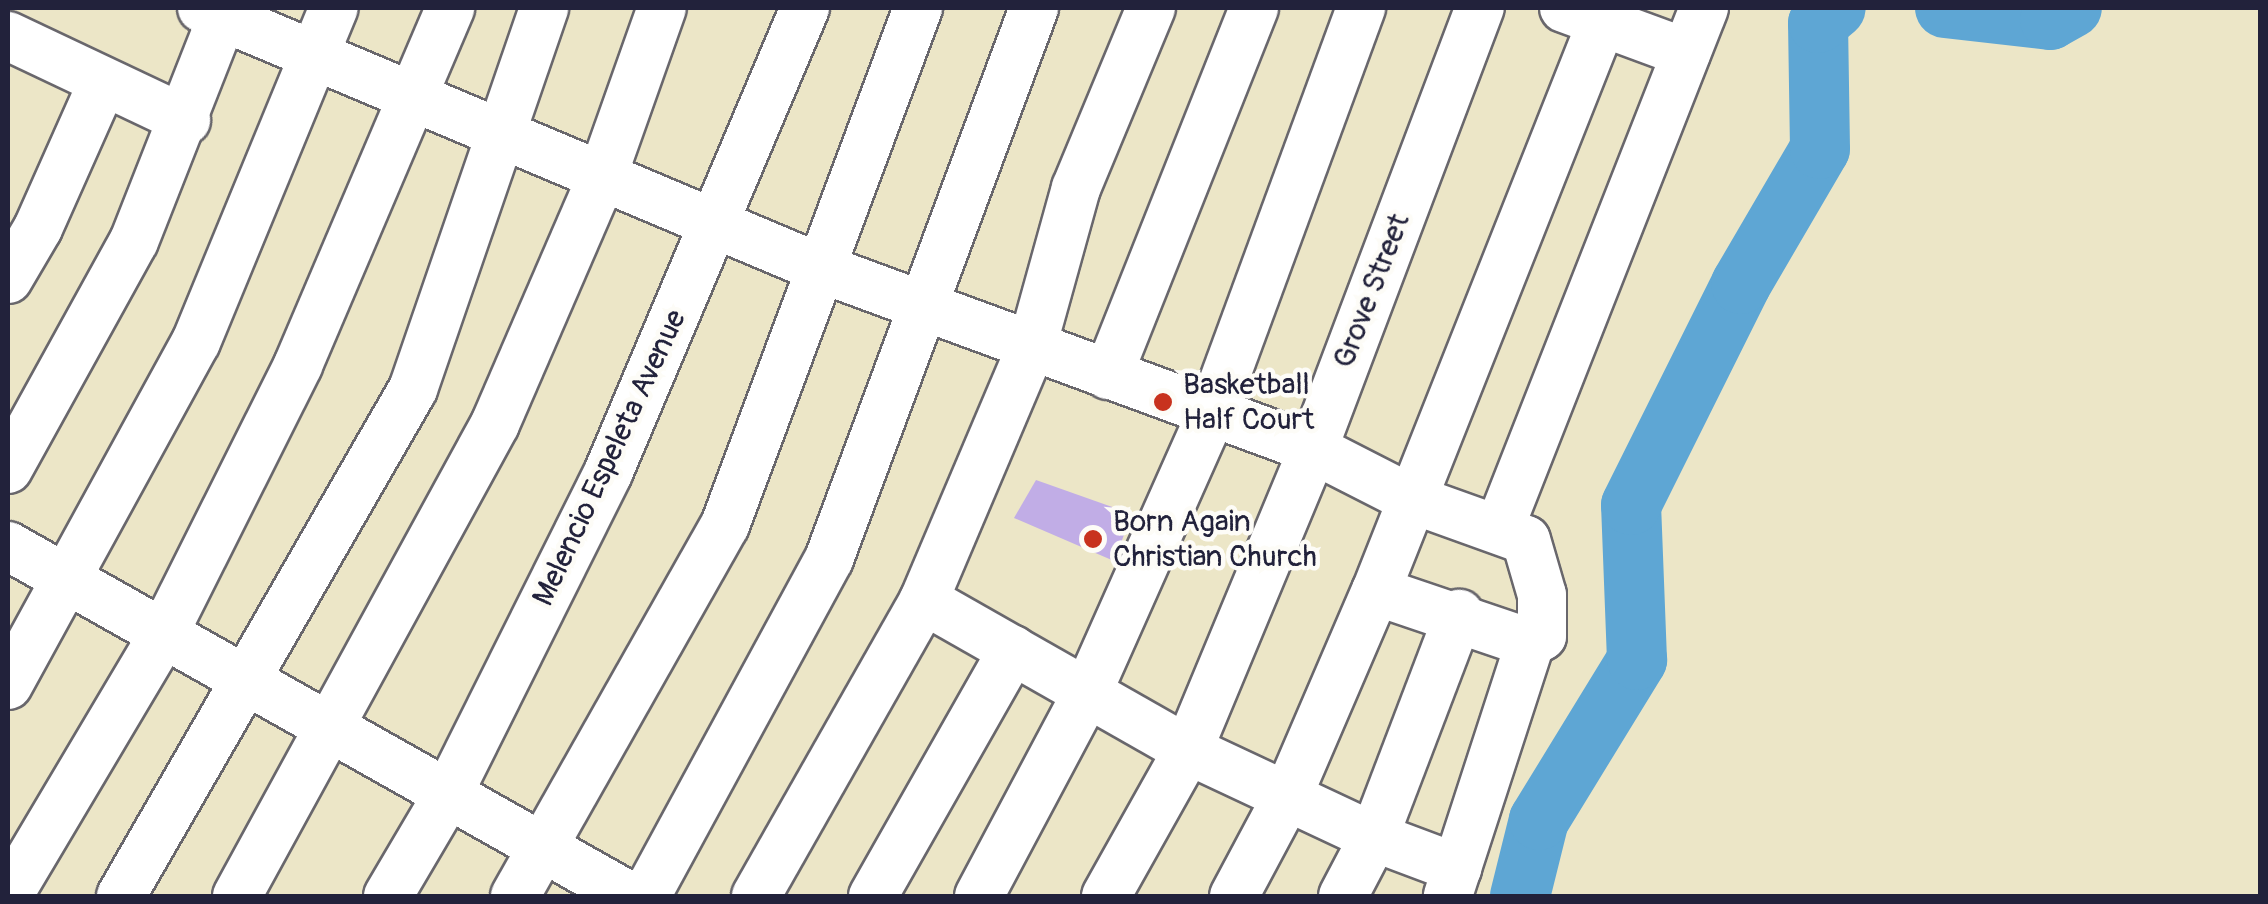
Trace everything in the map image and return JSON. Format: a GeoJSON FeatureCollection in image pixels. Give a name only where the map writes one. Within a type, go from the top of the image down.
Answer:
{"type":"FeatureCollection","features":[{"type":"Feature","properties":{"kind":"street"},"geometry":{"type":"LineString","coordinates":[[22,8],[8,34],[186,120]]}},
{"type":"Feature","properties":{"kind":"street"},"geometry":{"type":"LineString","coordinates":[[8,686],[196,342],[334,8]]}},
{"type":"Feature","properties":{"kind":"street"},"geometry":{"type":"LineString","coordinates":[[8,896],[162,637],[298,366],[418,94],[450,8]]}},
{"type":"Feature","properties":{"kind":"street"},"geometry":{"type":"LineString","coordinates":[[121,896],[248,685],[414,389],[497,130],[544,8]]}},
{"type":"Feature","properties":{"kind":"street"},"geometry":{"type":"LineString","coordinates":[[236,896],[495,424],[602,177],[662,8]]}},
{"type":"Feature","properties":{"kind":"street","name":"Melencio Espeleta Avenue"},"geometry":{"type":"LineString","coordinates":[[388,896],[448,794],[608,473],[716,226],[805,8]]}},
{"type":"Feature","properties":{"kind":"street"},"geometry":{"type":"LineString","coordinates":[[515,896],[725,525],[918,8]]}},
{"type":"Feature","properties":{"kind":"street"},"geometry":{"type":"LineString","coordinates":[[646,896],[830,559],[1034,8]]}},
{"type":"Feature","properties":{"kind":"street"},"geometry":{"type":"LineString","coordinates":[[756,896],[924,600],[1032,344],[1076,188],[1151,8]]}},
{"type":"Feature","properties":{"kind":"street"},"geometry":{"type":"LineString","coordinates":[[1108,376],[1254,8]]}},
{"type":"Feature","properties":{"kind":"street"},"geometry":{"type":"LineString","coordinates":[[979,896],[1088,691],[1212,414],[1361,8]]}},
{"type":"Feature","properties":{"kind":"street","name":"Grove Street"},"geometry":{"type":"LineString","coordinates":[[1106,896],[1188,750],[1312,449],[1480,8]]}},
{"type":"Feature","properties":{"kind":"street"},"geometry":{"type":"LineString","coordinates":[[1499,529],[1704,8]]}},
{"type":"Feature","properties":{"kind":"street"},"geometry":{"type":"LineString","coordinates":[[14,443],[134,241],[186,120],[217,11],[418,94],[716,226],[820,268],[924,302],[1108,376],[1312,449],[1409,498],[1499,529],[1534,548],[1542,630],[1530,643],[1452,882],[1374,837],[1188,750],[924,600]]}},
{"type":"Feature","properties":{"kind":"street"},"geometry":{"type":"LineString","coordinates":[[1234,896],[1288,796],[1376,591],[1583,15],[1686,53]]}},
{"type":"Feature","properties":{"kind":"street"},"geometry":{"type":"LineString","coordinates":[[8,279],[38,228],[103,82]]}},
{"type":"Feature","properties":{"kind":"street"},"geometry":{"type":"LineString","coordinates":[[8,546],[66,584],[629,896]]}},
{"type":"Feature","properties":{"kind":"street"},"geometry":{"type":"LineString","coordinates":[[1376,591],[1459,614],[1530,643]]}},
{"type":"Feature","properties":{"kind":"street"},"geometry":{"type":"LineString","coordinates":[[1343,896],[1374,837],[1459,614]]}},
{"type":"Feature","properties":{"kind":"street"},"geometry":{"type":"LineString","coordinates":[[873,896],[1013,650]]}},
{"type":"Feature","properties":{"kind":"building","name":"Born Again Christian Church"},"geometry":{"type":"Polygon","coordinates":[[[1036,480],[1132,514],[1114,561],[1014,518],[1036,480]]]}},
{"type":"Feature","properties":{"kind":"waterway"},"geometry":{"type":"LineString","coordinates":[[1520,896],[1539,820],[1637,660],[1631,505],[1741,284],[1820,149],[1818,23],[1836,8]]}},
{"type":"Feature","properties":{"kind":"waterway"},"geometry":{"type":"LineString","coordinates":[[1945,8],[2050,20],[2072,8]]}},
{"type":"Feature","properties":{"kind":"place","name":"Basketball Half Court"},"geometry":{"type":"Point","coordinates":[1163,402]}},
{"type":"Feature","properties":{"kind":"place","name":"Born Again Christian Church"},"geometry":{"type":"Point","coordinates":[1093,539]}}]}
